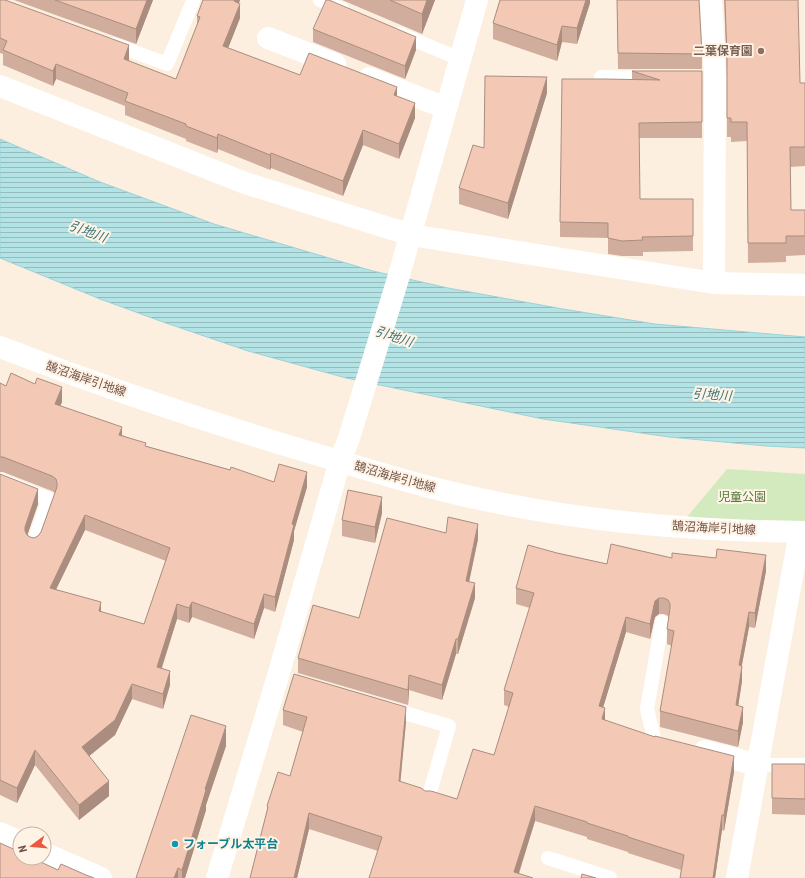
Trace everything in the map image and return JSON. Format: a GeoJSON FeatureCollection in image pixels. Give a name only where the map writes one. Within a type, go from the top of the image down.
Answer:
{"type":"FeatureCollection","features":[{"type":"Feature","properties":{"kind":"street"},"geometry":{"type":"LineString","coordinates":[[217,878],[286,678],[340,461],[349,438],[397,282],[478,0]]}},
{"type":"Feature","properties":{"kind":"street"},"geometry":{"type":"LineString","coordinates":[[711,0],[708,78],[714,283]]}},
{"type":"Feature","properties":{"kind":"street"},"geometry":{"type":"LineString","coordinates":[[268,38],[446,108]]}},
{"type":"Feature","properties":{"kind":"street"},"geometry":{"type":"LineString","coordinates":[[0,86],[245,183],[411,235],[714,283],[805,285]]}},
{"type":"Feature","properties":{"kind":"street","name":"鵠沼海岸引地線"},"geometry":{"type":"LineString","coordinates":[[0,348],[156,404],[268,440],[446,491],[554,513],[633,523],[718,529],[802,532]]}},
{"type":"Feature","properties":{"kind":"street"},"geometry":{"type":"LineString","coordinates":[[737,878],[802,532]]}},
{"type":"Feature","properties":{"kind":"street"},"geometry":{"type":"LineString","coordinates":[[669,742],[758,765]]}},
{"type":"Feature","properties":{"kind":"street"},"geometry":{"type":"LineString","coordinates":[[0,833],[12,838]]}},
{"type":"Feature","properties":{"kind":"street"},"geometry":{"type":"LineString","coordinates":[[52,857],[101,878]]}},
{"type":"Feature","properties":{"kind":"lane"},"geometry":{"type":"LineString","coordinates":[[320,0],[355,15]]}},
{"type":"Feature","properties":{"kind":"lane"},"geometry":{"type":"LineString","coordinates":[[102,41],[167,64],[193,2]]}},
{"type":"Feature","properties":{"kind":"lane"},"geometry":{"type":"LineString","coordinates":[[390,30],[460,59]]}},
{"type":"Feature","properties":{"kind":"lane"},"geometry":{"type":"LineString","coordinates":[[601,77],[662,78]]}},
{"type":"Feature","properties":{"kind":"lane"},"geometry":{"type":"LineString","coordinates":[[0,480],[49,499],[33,544]]}},
{"type":"Feature","properties":{"kind":"lane"},"geometry":{"type":"LineString","coordinates":[[662,622],[647,708],[669,742]]}},
{"type":"Feature","properties":{"kind":"lane"},"geometry":{"type":"LineString","coordinates":[[375,704],[449,726],[428,799]]}},
{"type":"Feature","properties":{"kind":"lane"},"geometry":{"type":"LineString","coordinates":[[758,765],[805,765]]}},
{"type":"Feature","properties":{"kind":"lane"},"geometry":{"type":"LineString","coordinates":[[548,858],[610,878]]}},
{"type":"Feature","properties":{"kind":"green space","name":"児童公園"},"geometry":{"type":"Polygon","coordinates":[[[727,469],[805,474],[805,527],[682,523],[727,469]]]}},
{"type":"Feature","properties":{"kind":"water","name":"引地川"},"geometry":{"type":"Polygon","coordinates":[[[0,139],[100,182],[214,224],[373,271],[448,288],[655,324],[805,337],[805,448],[669,437],[543,419],[346,378],[248,351],[100,299],[0,258],[0,139]]]}},
{"type":"Feature","properties":{"kind":"building"},"geometry":{"type":"Polygon","coordinates":[[[0,0],[5,0],[129,45],[124,59],[176,79],[200,17],[197,16],[203,0],[234,0],[240,4],[223,46],[300,75],[309,53],[397,87],[394,95],[415,103],[399,144],[363,130],[343,181],[271,153],[270,155],[218,134],[217,138],[186,126],[186,124],[125,101],[128,93],[56,64],[53,71],[3,50],[7,41],[0,38],[0,0]]]}},
{"type":"Feature","properties":{"kind":"building"},"geometry":{"type":"Polygon","coordinates":[[[55,0],[147,0],[136,29],[55,0]]]}},
{"type":"Feature","properties":{"kind":"building"},"geometry":{"type":"Polygon","coordinates":[[[326,0],[416,37],[405,66],[313,29],[326,0]]]}},
{"type":"Feature","properties":{"kind":"building"},"geometry":{"type":"Polygon","coordinates":[[[390,0],[427,0],[422,14],[390,0]]]}},
{"type":"Feature","properties":{"kind":"building"},"geometry":{"type":"Polygon","coordinates":[[[500,0],[586,0],[577,28],[562,26],[557,45],[493,23],[500,0]]]}},
{"type":"Feature","properties":{"kind":"building"},"geometry":{"type":"Polygon","coordinates":[[[617,0],[699,0],[702,54],[618,53],[617,0]]]}},
{"type":"Feature","properties":{"kind":"building","name":"二葉保育園"},"geometry":{"type":"Polygon","coordinates":[[[725,0],[798,0],[800,83],[805,83],[805,147],[790,147],[791,210],[805,210],[805,236],[786,236],[786,243],[748,243],[747,122],[731,122],[731,118],[727,118],[725,0]]]}},
{"type":"Feature","properties":{"kind":"building"},"geometry":{"type":"Polygon","coordinates":[[[632,71],[702,71],[702,122],[639,123],[640,199],[693,199],[693,236],[642,237],[643,240],[622,241],[608,238],[608,223],[560,222],[562,79],[660,80],[632,71]]]}},
{"type":"Feature","properties":{"kind":"building"},"geometry":{"type":"Polygon","coordinates":[[[485,76],[547,77],[508,203],[459,188],[473,145],[484,148],[485,76]]]}},
{"type":"Feature","properties":{"kind":"building"},"geometry":{"type":"Polygon","coordinates":[[[11,373],[35,384],[37,378],[62,387],[55,404],[122,427],[119,435],[146,443],[145,446],[230,470],[231,467],[274,482],[279,464],[307,472],[292,524],[294,525],[275,597],[264,594],[254,624],[192,602],[189,608],[177,604],[157,667],[170,671],[163,694],[132,684],[115,720],[82,747],[109,781],[79,805],[35,750],[17,788],[0,780],[0,474],[38,489],[25,527],[27,535],[34,538],[41,532],[57,487],[56,479],[52,476],[0,457],[0,383],[6,386],[11,373]],[[85,515],[50,588],[101,602],[99,611],[144,624],[170,548],[85,515]]]}},
{"type":"Feature","properties":{"kind":"building"},"geometry":{"type":"Polygon","coordinates":[[[348,490],[382,497],[375,527],[342,520],[348,490]]]}},
{"type":"Feature","properties":{"kind":"building"},"geometry":{"type":"Polygon","coordinates":[[[448,517],[478,524],[466,581],[475,583],[442,685],[409,675],[408,690],[298,658],[313,605],[359,618],[387,518],[446,533],[448,517]]]}},
{"type":"Feature","properties":{"kind":"building"},"geometry":{"type":"Polygon","coordinates":[[[611,544],[672,558],[672,553],[716,558],[717,549],[766,555],[755,613],[749,612],[739,665],[742,666],[736,705],[743,707],[738,731],[660,711],[674,631],[667,629],[670,604],[668,600],[664,598],[659,598],[655,601],[650,624],[626,617],[599,706],[605,708],[602,719],[655,737],[734,756],[724,815],[722,815],[713,878],[680,878],[684,855],[535,806],[514,872],[533,878],[369,878],[382,837],[309,813],[294,878],[250,878],[268,807],[267,806],[278,772],[290,776],[307,717],[283,710],[294,674],[406,707],[399,781],[421,788],[425,791],[431,791],[457,799],[473,749],[494,755],[513,693],[504,690],[534,593],[516,588],[528,545],[607,564],[611,544]]]}},
{"type":"Feature","properties":{"kind":"building"},"geometry":{"type":"Polygon","coordinates":[[[191,715],[226,726],[205,789],[206,790],[182,870],[178,868],[174,878],[136,878],[191,715]]]}},
{"type":"Feature","properties":{"kind":"building"},"geometry":{"type":"Polygon","coordinates":[[[772,764],[805,764],[805,799],[772,798],[772,764]]]}},
{"type":"Feature","properties":{"kind":"building"},"geometry":{"type":"Polygon","coordinates":[[[0,843],[12,848],[12,866],[49,866],[58,870],[61,864],[94,878],[0,878],[0,843]]]}},
{"type":"Feature","properties":{"kind":"building"},"geometry":{"type":"Polygon","coordinates":[[[582,874],[596,878],[581,878],[582,874]]]}},
{"type":"Feature","properties":{"kind":"place","name":"二葉保育園"},"geometry":{"type":"Point","coordinates":[761,51]}},
{"type":"Feature","properties":{"kind":"place","name":"フォーブル太平台"},"geometry":{"type":"Point","coordinates":[175,844]}}]}
